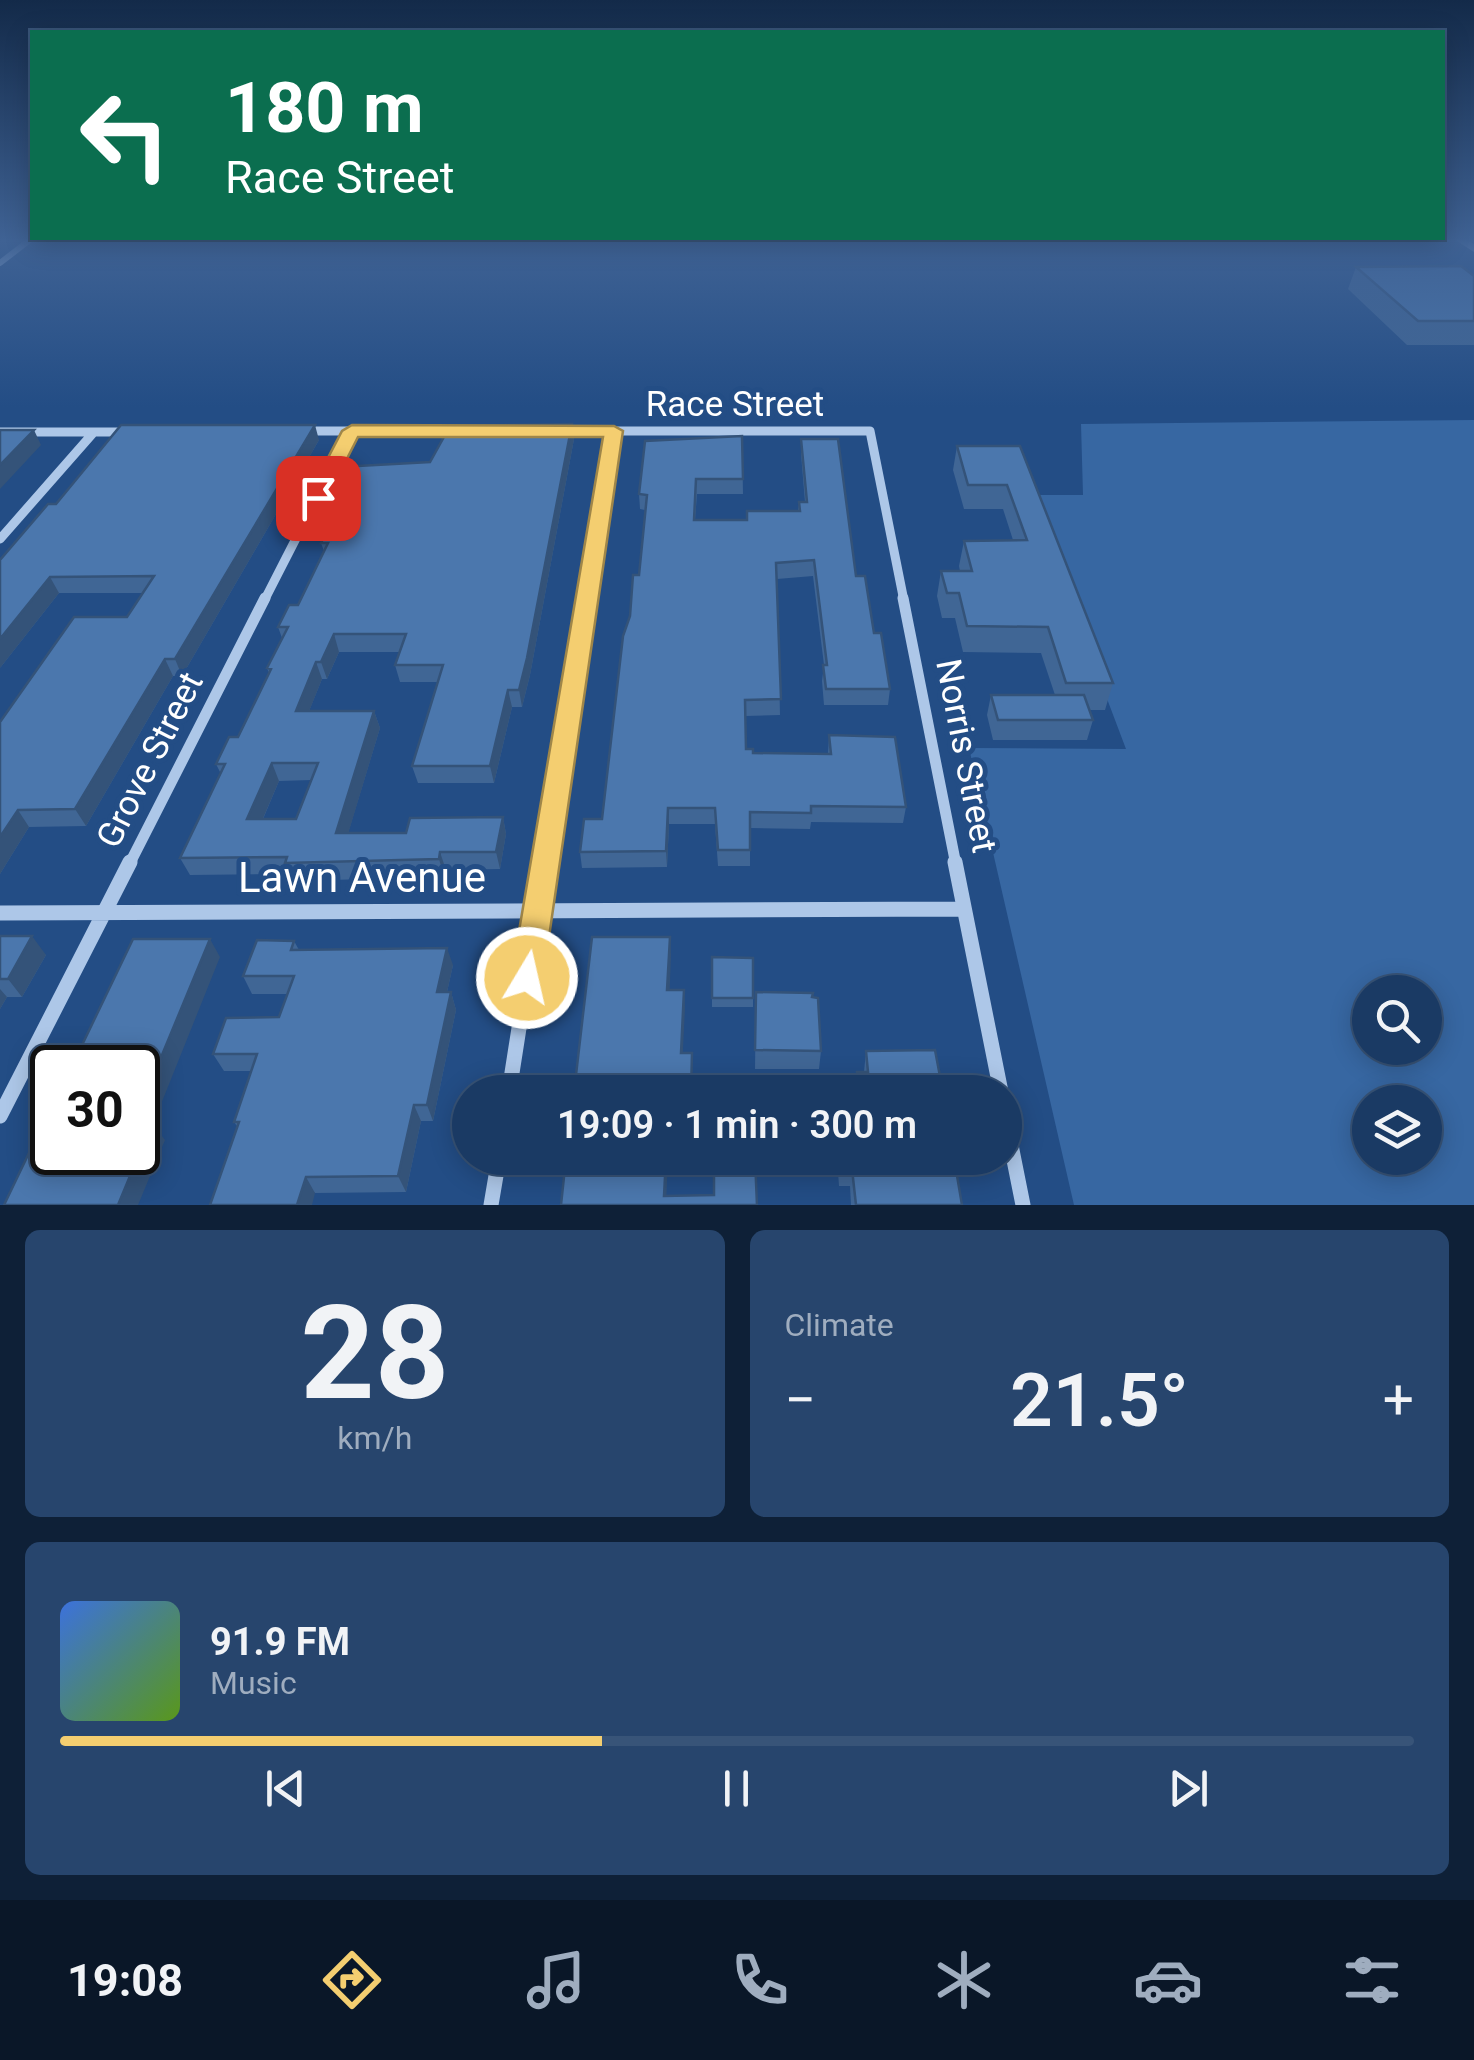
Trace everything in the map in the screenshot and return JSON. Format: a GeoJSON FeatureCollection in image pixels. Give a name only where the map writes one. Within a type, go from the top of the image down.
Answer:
{"type":"FeatureCollection","features":[{"type":"Feature","properties":{"kind":"street"},"geometry":{"type":"LineString","coordinates":[[292,431],[469,431]]}},
{"type":"Feature","properties":{"kind":"street","name":"Grove Street"},"geometry":{"type":"LineString","coordinates":[[0,1116],[352,431]]}},
{"type":"Feature","properties":{"kind":"street","name":"Race Street"},"geometry":{"type":"LineString","coordinates":[[548,431],[870,432]]}},
{"type":"Feature","properties":{"kind":"street"},"geometry":{"type":"LineString","coordinates":[[512,1075],[614,431]]}},
{"type":"Feature","properties":{"kind":"street"},"geometry":{"type":"LineString","coordinates":[[0,432],[134,432]]}},
{"type":"Feature","properties":{"kind":"street"},"geometry":{"type":"LineString","coordinates":[[0,539],[94,432]]}},
{"type":"Feature","properties":{"kind":"street","name":"Norris Street"},"geometry":{"type":"LineString","coordinates":[[870,432],[997,1075]]}},
{"type":"Feature","properties":{"kind":"street","name":"Lawn Avenue"},"geometry":{"type":"LineString","coordinates":[[0,913],[964,909]]}},
{"type":"Feature","properties":{"kind":"street"},"geometry":{"type":"LineString","coordinates":[[491,1205],[496,1175]]}},
{"type":"Feature","properties":{"kind":"street"},"geometry":{"type":"LineString","coordinates":[[1017,1175],[1023,1205]]}},
{"type":"Feature","properties":{"kind":"shaded area"},"geometry":{"type":"Polygon","coordinates":[[[1474,420],[1474,1205],[1074,1205],[969,748],[1126,749],[1030,495],[1083,495],[1081,424],[1474,420]]]}},
{"type":"Feature","properties":{"kind":"building"},"geometry":{"type":"Polygon","coordinates":[[[1388,295],[1474,295],[1474,321],[1418,321],[1388,295]]]}},
{"type":"Feature","properties":{"kind":"building"},"geometry":{"type":"Polygon","coordinates":[[[572,424],[527,658],[519,690],[508,690],[490,766],[412,766],[443,665],[395,665],[406,634],[334,634],[321,662],[316,662],[296,711],[374,711],[336,833],[406,833],[410,818],[503,817],[496,852],[440,852],[439,859],[285,863],[287,857],[180,858],[225,764],[216,764],[229,737],[238,737],[288,627],[278,627],[289,605],[298,605],[328,543],[321,543],[358,466],[430,462],[450,426],[572,424]],[[272,763],[247,819],[296,819],[318,763],[272,763]]]}},
{"type":"Feature","properties":{"kind":"building"},"geometry":{"type":"Polygon","coordinates":[[[121,425],[315,425],[175,659],[165,659],[75,809],[18,810],[0,837],[0,722],[74,617],[127,617],[154,576],[50,577],[0,639],[0,560],[48,504],[56,504],[121,425]]]}},
{"type":"Feature","properties":{"kind":"building"},"geometry":{"type":"Polygon","coordinates":[[[0,430],[34,430],[0,465],[0,430]]]}},
{"type":"Feature","properties":{"kind":"building"},"geometry":{"type":"Polygon","coordinates":[[[742,436],[743,479],[696,479],[694,520],[747,520],[747,511],[800,511],[799,502],[807,502],[801,439],[838,439],[856,576],[865,576],[874,633],[881,633],[890,689],[826,689],[823,665],[827,665],[814,560],[776,563],[781,699],[745,700],[746,749],[753,749],[753,753],[831,754],[829,735],[895,737],[906,807],[811,806],[811,813],[750,812],[750,850],[718,850],[715,808],[668,808],[666,851],[580,852],[584,819],[602,819],[623,636],[630,616],[633,575],[639,575],[647,495],[639,494],[645,441],[742,436]]]}},
{"type":"Feature","properties":{"kind":"building"},"geometry":{"type":"Polygon","coordinates":[[[957,446],[1020,446],[1113,683],[1066,683],[1048,627],[967,626],[959,593],[947,593],[941,571],[972,571],[964,541],[1027,540],[1007,485],[968,485],[957,446]]]}},
{"type":"Feature","properties":{"kind":"building"},"geometry":{"type":"Polygon","coordinates":[[[991,695],[1084,695],[1093,720],[998,720],[991,695]]]}},
{"type":"Feature","properties":{"kind":"building"},"geometry":{"type":"Polygon","coordinates":[[[0,936],[32,936],[8,979],[0,979],[0,936]]]}},
{"type":"Feature","properties":{"kind":"building"},"geometry":{"type":"Polygon","coordinates":[[[592,937],[670,937],[667,990],[684,990],[681,1053],[692,1053],[691,1075],[576,1075],[592,937]]]}},
{"type":"Feature","properties":{"kind":"building"},"geometry":{"type":"Polygon","coordinates":[[[133,939],[210,939],[160,1060],[160,1045],[82,1045],[133,939]]]}},
{"type":"Feature","properties":{"kind":"building"},"geometry":{"type":"Polygon","coordinates":[[[257,940],[294,941],[291,950],[447,948],[437,992],[451,992],[427,1105],[414,1105],[398,1176],[306,1177],[297,1205],[210,1205],[239,1122],[234,1122],[257,1054],[213,1054],[226,1018],[279,1017],[294,976],[243,976],[257,940]]]}},
{"type":"Feature","properties":{"kind":"building"},"geometry":{"type":"Polygon","coordinates":[[[712,957],[753,958],[753,998],[712,998],[712,957]]]}},
{"type":"Feature","properties":{"kind":"building"},"geometry":{"type":"Polygon","coordinates":[[[756,992],[813,993],[812,997],[818,998],[821,1051],[755,1050],[756,992]]]}},
{"type":"Feature","properties":{"kind":"building"},"geometry":{"type":"Polygon","coordinates":[[[935,1050],[940,1075],[857,1075],[868,1072],[866,1051],[935,1050]]]}},
{"type":"Feature","properties":{"kind":"building"},"geometry":{"type":"Polygon","coordinates":[[[30,1151],[30,1175],[130,1175],[118,1205],[4,1205],[30,1151]]]}},
{"type":"Feature","properties":{"kind":"building"},"geometry":{"type":"Polygon","coordinates":[[[564,1175],[665,1175],[664,1196],[714,1195],[714,1175],[756,1175],[757,1205],[561,1205],[564,1175]]]}},
{"type":"Feature","properties":{"kind":"building"},"geometry":{"type":"Polygon","coordinates":[[[853,1175],[957,1175],[962,1205],[856,1205],[853,1175]]]}},
{"type":"Feature","properties":{"kind":"route"},"geometry":{"type":"LineString","coordinates":[[318,498],[352,431],[614,431],[527,978]]}}]}
